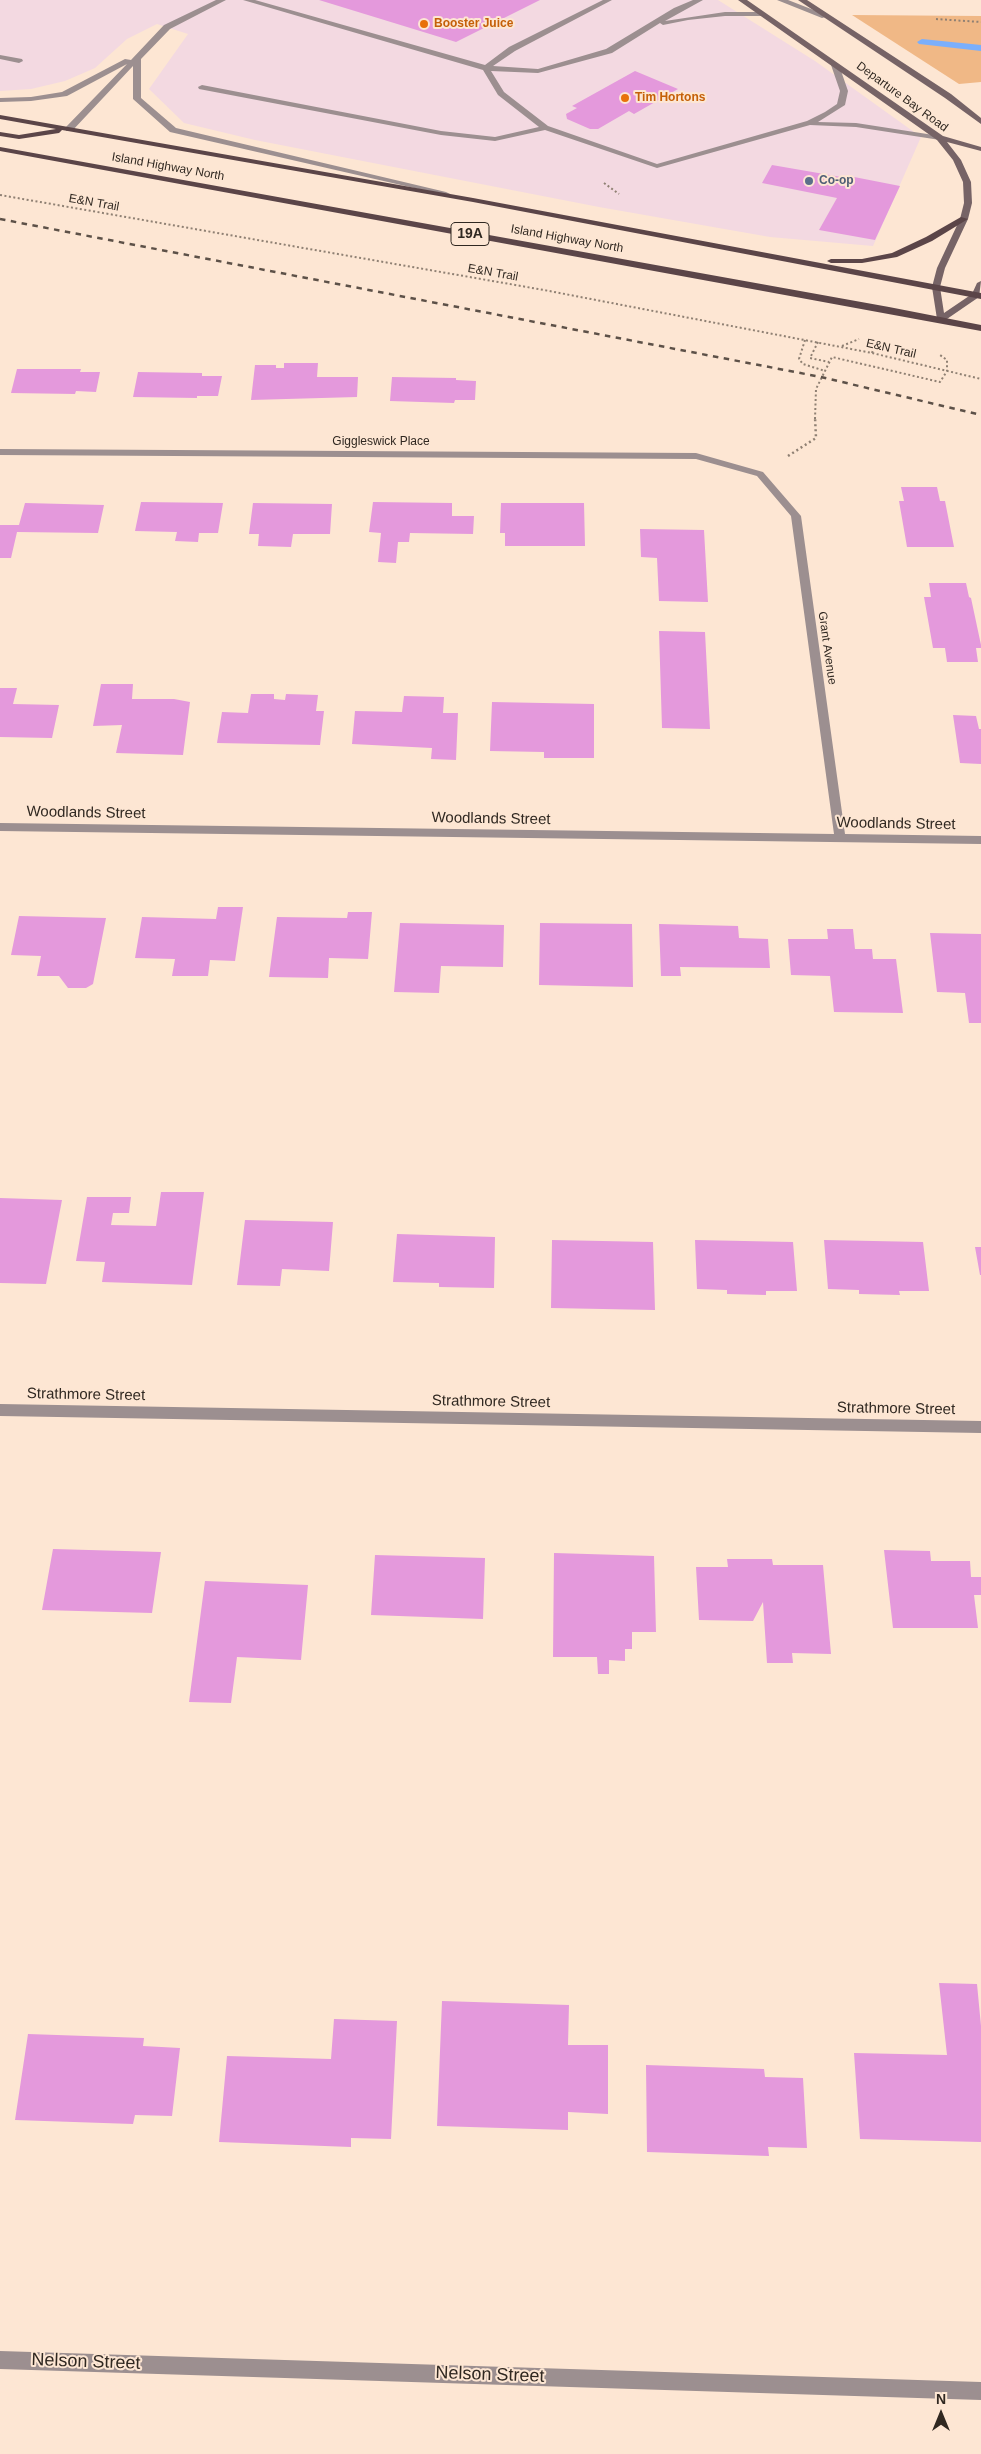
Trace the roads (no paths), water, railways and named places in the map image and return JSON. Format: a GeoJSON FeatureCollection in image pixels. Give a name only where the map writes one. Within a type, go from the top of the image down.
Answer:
{"type":"FeatureCollection","features":[{"type":"Feature","properties":{"kind":"main road","name":"Departure Bay Road"},"geometry":{"type":"LineString","coordinates":[[742,0],[940,138],[958,160],[967,182],[968,202],[964,219],[942,268],[936,287],[941,319]]}},
{"type":"Feature","properties":{"kind":"main road","name":"Departure Bay Road"},"geometry":{"type":"LineString","coordinates":[[802,0],[948,96],[981,122]]}},
{"type":"Feature","properties":{"kind":"main road"},"geometry":{"type":"LineString","coordinates":[[948,96],[981,114]]}},
{"type":"Feature","properties":{"kind":"main road","name":"Island Highway North"},"geometry":{"type":"LineString","coordinates":[[0,117],[473,200],[979,295]]}},
{"type":"Feature","properties":{"kind":"main road"},"geometry":{"type":"LineString","coordinates":[[0,134],[18,137],[69,129]]}},
{"type":"Feature","properties":{"kind":"main road"},"geometry":{"type":"LineString","coordinates":[[940,138],[981,149]]}},
{"type":"Feature","properties":{"kind":"main road","name":"Island Highway North"},"geometry":{"type":"LineString","coordinates":[[0,149],[941,319],[981,328]]}},
{"type":"Feature","properties":{"kind":"main road"},"geometry":{"type":"LineString","coordinates":[[799,261],[862,261],[894,255],[929,239],[964,219]]}},
{"type":"Feature","properties":{"kind":"main road"},"geometry":{"type":"LineString","coordinates":[[941,319],[979,295],[981,283]]}},
{"type":"Feature","properties":{"kind":"street"},"geometry":{"type":"LineString","coordinates":[[69,129],[137,56],[167,27],[222,0]]}},
{"type":"Feature","properties":{"kind":"street"},"geometry":{"type":"LineString","coordinates":[[247,0],[486,68],[538,71],[609,51],[677,10],[699,0]]}},
{"type":"Feature","properties":{"kind":"street"},"geometry":{"type":"LineString","coordinates":[[486,68],[512,49],[608,0]]}},
{"type":"Feature","properties":{"kind":"street"},"geometry":{"type":"LineString","coordinates":[[781,0],[826,16]]}},
{"type":"Feature","properties":{"kind":"street"},"geometry":{"type":"LineString","coordinates":[[653,25],[688,18],[762,14]]}},
{"type":"Feature","properties":{"kind":"street"},"geometry":{"type":"LineString","coordinates":[[0,100],[31,100],[64,94],[137,56]]}},
{"type":"Feature","properties":{"kind":"street"},"geometry":{"type":"LineString","coordinates":[[137,56],[137,99],[173,130],[473,200]]}},
{"type":"Feature","properties":{"kind":"street"},"geometry":{"type":"LineString","coordinates":[[0,57],[19,61]]}},
{"type":"Feature","properties":{"kind":"street"},"geometry":{"type":"LineString","coordinates":[[810,124],[840,105],[844,91],[835,65]]}},
{"type":"Feature","properties":{"kind":"street"},"geometry":{"type":"LineString","coordinates":[[486,68],[501,93],[545,128],[657,166],[810,124],[856,125],[940,138]]}},
{"type":"Feature","properties":{"kind":"street"},"geometry":{"type":"LineString","coordinates":[[202,87],[442,133],[495,138],[545,128]]}},
{"type":"Feature","properties":{"kind":"street","name":"Giggleswick Place"},"geometry":{"type":"LineString","coordinates":[[0,452],[696,456],[760,474]]}},
{"type":"Feature","properties":{"kind":"street","name":"Grant Avenue"},"geometry":{"type":"LineString","coordinates":[[760,474],[796,516],[840,838]]}},
{"type":"Feature","properties":{"kind":"street","name":"Woodlands Street"},"geometry":{"type":"LineString","coordinates":[[0,827],[981,840]]}},
{"type":"Feature","properties":{"kind":"street","name":"Strathmore Street"},"geometry":{"type":"LineString","coordinates":[[0,1410],[981,1427]]}},
{"type":"Feature","properties":{"kind":"street","name":"Nelson Street"},"geometry":{"type":"LineString","coordinates":[[0,2360],[981,2391]]}},
{"type":"Feature","properties":{"kind":"waterway"},"geometry":{"type":"LineString","coordinates":[[922,42],[981,48]]}},
{"type":"Feature","properties":{"kind":"railway"},"geometry":{"type":"LineString","coordinates":[[0,219],[821,377],[981,415]]}},
{"type":"Feature","properties":{"kind":"place","name":"Booster Juice"},"geometry":{"type":"Point","coordinates":[424,24]}},
{"type":"Feature","properties":{"kind":"place","name":"Tim Hortons"},"geometry":{"type":"Point","coordinates":[625,98]}},
{"type":"Feature","properties":{"kind":"place","name":"Co-op"},"geometry":{"type":"Point","coordinates":[809,181]}}]}
